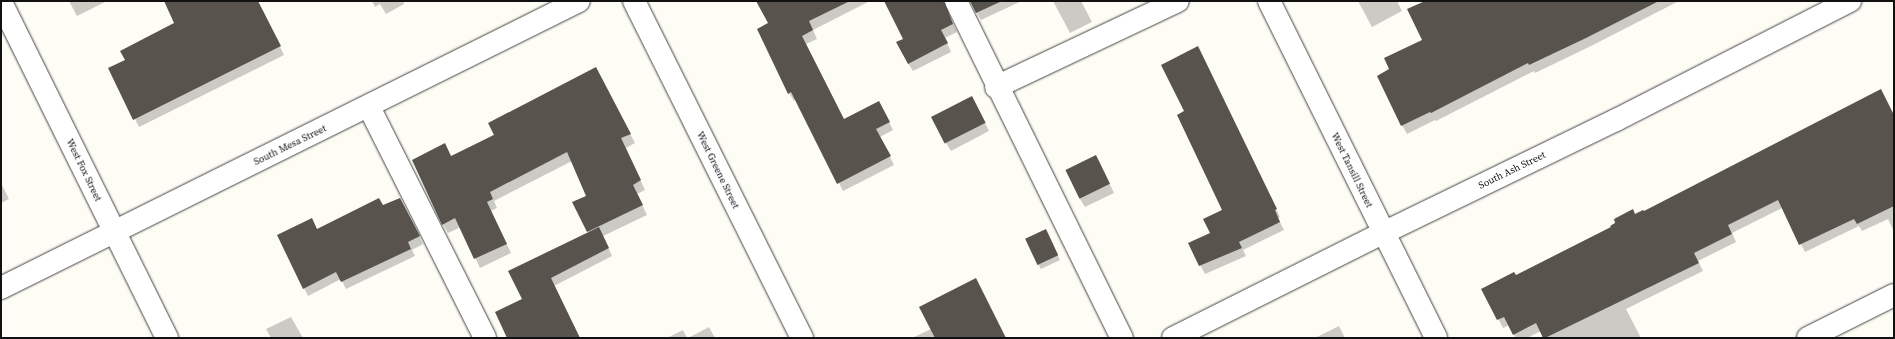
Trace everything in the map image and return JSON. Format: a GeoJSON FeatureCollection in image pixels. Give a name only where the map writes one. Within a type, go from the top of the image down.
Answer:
{"type":"FeatureCollection","features":[{"type":"Feature","properties":{"kind":"street","name":"South Mesa Street"},"geometry":{"type":"LineString","coordinates":[[1,288],[579,1]]}},
{"type":"Feature","properties":{"kind":"street","name":"West Greene Street"},"geometry":{"type":"LineString","coordinates":[[634,1],[802,338]]}},
{"type":"Feature","properties":{"kind":"street"},"geometry":{"type":"LineString","coordinates":[[956,1],[996,87],[1122,338]]}},
{"type":"Feature","properties":{"kind":"street"},"geometry":{"type":"LineString","coordinates":[[996,87],[1178,1]]}},
{"type":"Feature","properties":{"kind":"street","name":"West Tansill Street"},"geometry":{"type":"LineString","coordinates":[[1269,1],[1436,338]]}},
{"type":"Feature","properties":{"kind":"street","name":"South Ash Street"},"geometry":{"type":"LineString","coordinates":[[1173,338],[1383,233],[1616,120],[1850,1]]}},
{"type":"Feature","properties":{"kind":"street","name":"West Fox Street"},"geometry":{"type":"LineString","coordinates":[[1,2],[166,338]]}},
{"type":"Feature","properties":{"kind":"street"},"geometry":{"type":"LineString","coordinates":[[368,107],[485,338]]}},
{"type":"Feature","properties":{"kind":"street"},"geometry":{"type":"LineString","coordinates":[[1808,338],[1894,295]]}},
{"type":"Feature","properties":{"kind":"building"},"geometry":{"type":"Polygon","coordinates":[[[164,1],[258,1],[281,46],[133,120],[108,68],[125,60],[120,51],[174,23],[164,1]]]}},
{"type":"Feature","properties":{"kind":"building"},"geometry":{"type":"Polygon","coordinates":[[[756,1],[850,1],[809,21],[813,30],[802,36],[844,119],[879,101],[890,122],[876,129],[891,156],[837,184],[791,92],[788,94],[757,29],[768,23],[756,1]]]}},
{"type":"Feature","properties":{"kind":"building"},"geometry":{"type":"Polygon","coordinates":[[[884,1],[944,1],[953,24],[941,30],[948,43],[908,64],[896,42],[903,39],[884,1]]]}},
{"type":"Feature","properties":{"kind":"building"},"geometry":{"type":"Polygon","coordinates":[[[970,1],[1002,1],[976,13],[970,1]]]}},
{"type":"Feature","properties":{"kind":"building"},"geometry":{"type":"Polygon","coordinates":[[[1425,1],[1659,1],[1586,38],[1529,65],[1528,63],[1431,113],[1430,112],[1401,126],[1377,76],[1389,69],[1384,58],[1422,40],[1407,9],[1425,1]]]}},
{"type":"Feature","properties":{"kind":"building"},"geometry":{"type":"Polygon","coordinates":[[[1198,46],[1277,209],[1275,210],[1280,222],[1239,242],[1242,248],[1199,266],[1188,243],[1210,233],[1203,219],[1222,210],[1177,115],[1184,111],[1161,65],[1198,46]]]}},
{"type":"Feature","properties":{"kind":"building"},"geometry":{"type":"Polygon","coordinates":[[[596,67],[631,134],[621,138],[641,180],[633,185],[643,205],[587,232],[572,202],[586,196],[567,152],[490,192],[493,199],[487,202],[507,244],[474,259],[455,218],[442,225],[412,160],[445,143],[451,156],[494,135],[488,123],[596,67]]]}},
{"type":"Feature","properties":{"kind":"building"},"geometry":{"type":"Polygon","coordinates":[[[1881,89],[1894,115],[1894,206],[1857,224],[1854,219],[1799,245],[1778,200],[1728,225],[1732,234],[1694,253],[1699,263],[1545,338],[1543,338],[1536,323],[1513,335],[1504,317],[1497,320],[1481,289],[1514,272],[1516,275],[1611,227],[1610,226],[1615,223],[1614,219],[1633,209],[1635,214],[1643,210],[1644,211],[1881,89]]]}},
{"type":"Feature","properties":{"kind":"building"},"geometry":{"type":"Polygon","coordinates":[[[972,96],[986,123],[945,144],[931,117],[972,96]]]}},
{"type":"Feature","properties":{"kind":"building"},"geometry":{"type":"Polygon","coordinates":[[[1096,155],[1110,184],[1079,199],[1065,170],[1096,155]]]}},
{"type":"Feature","properties":{"kind":"building"},"geometry":{"type":"Polygon","coordinates":[[[379,198],[383,205],[400,198],[420,236],[408,242],[411,249],[341,282],[336,272],[303,289],[277,235],[312,218],[317,229],[379,198]]]}},
{"type":"Feature","properties":{"kind":"building"},"geometry":{"type":"Polygon","coordinates":[[[599,227],[609,248],[551,278],[580,338],[507,338],[495,312],[522,299],[508,271],[599,227]]]}},
{"type":"Feature","properties":{"kind":"building"},"geometry":{"type":"Polygon","coordinates":[[[1046,229],[1058,255],[1037,265],[1025,239],[1046,229]]]}},
{"type":"Feature","properties":{"kind":"building"},"geometry":{"type":"Polygon","coordinates":[[[976,278],[1006,338],[935,338],[919,307],[976,278]]]}}]}
